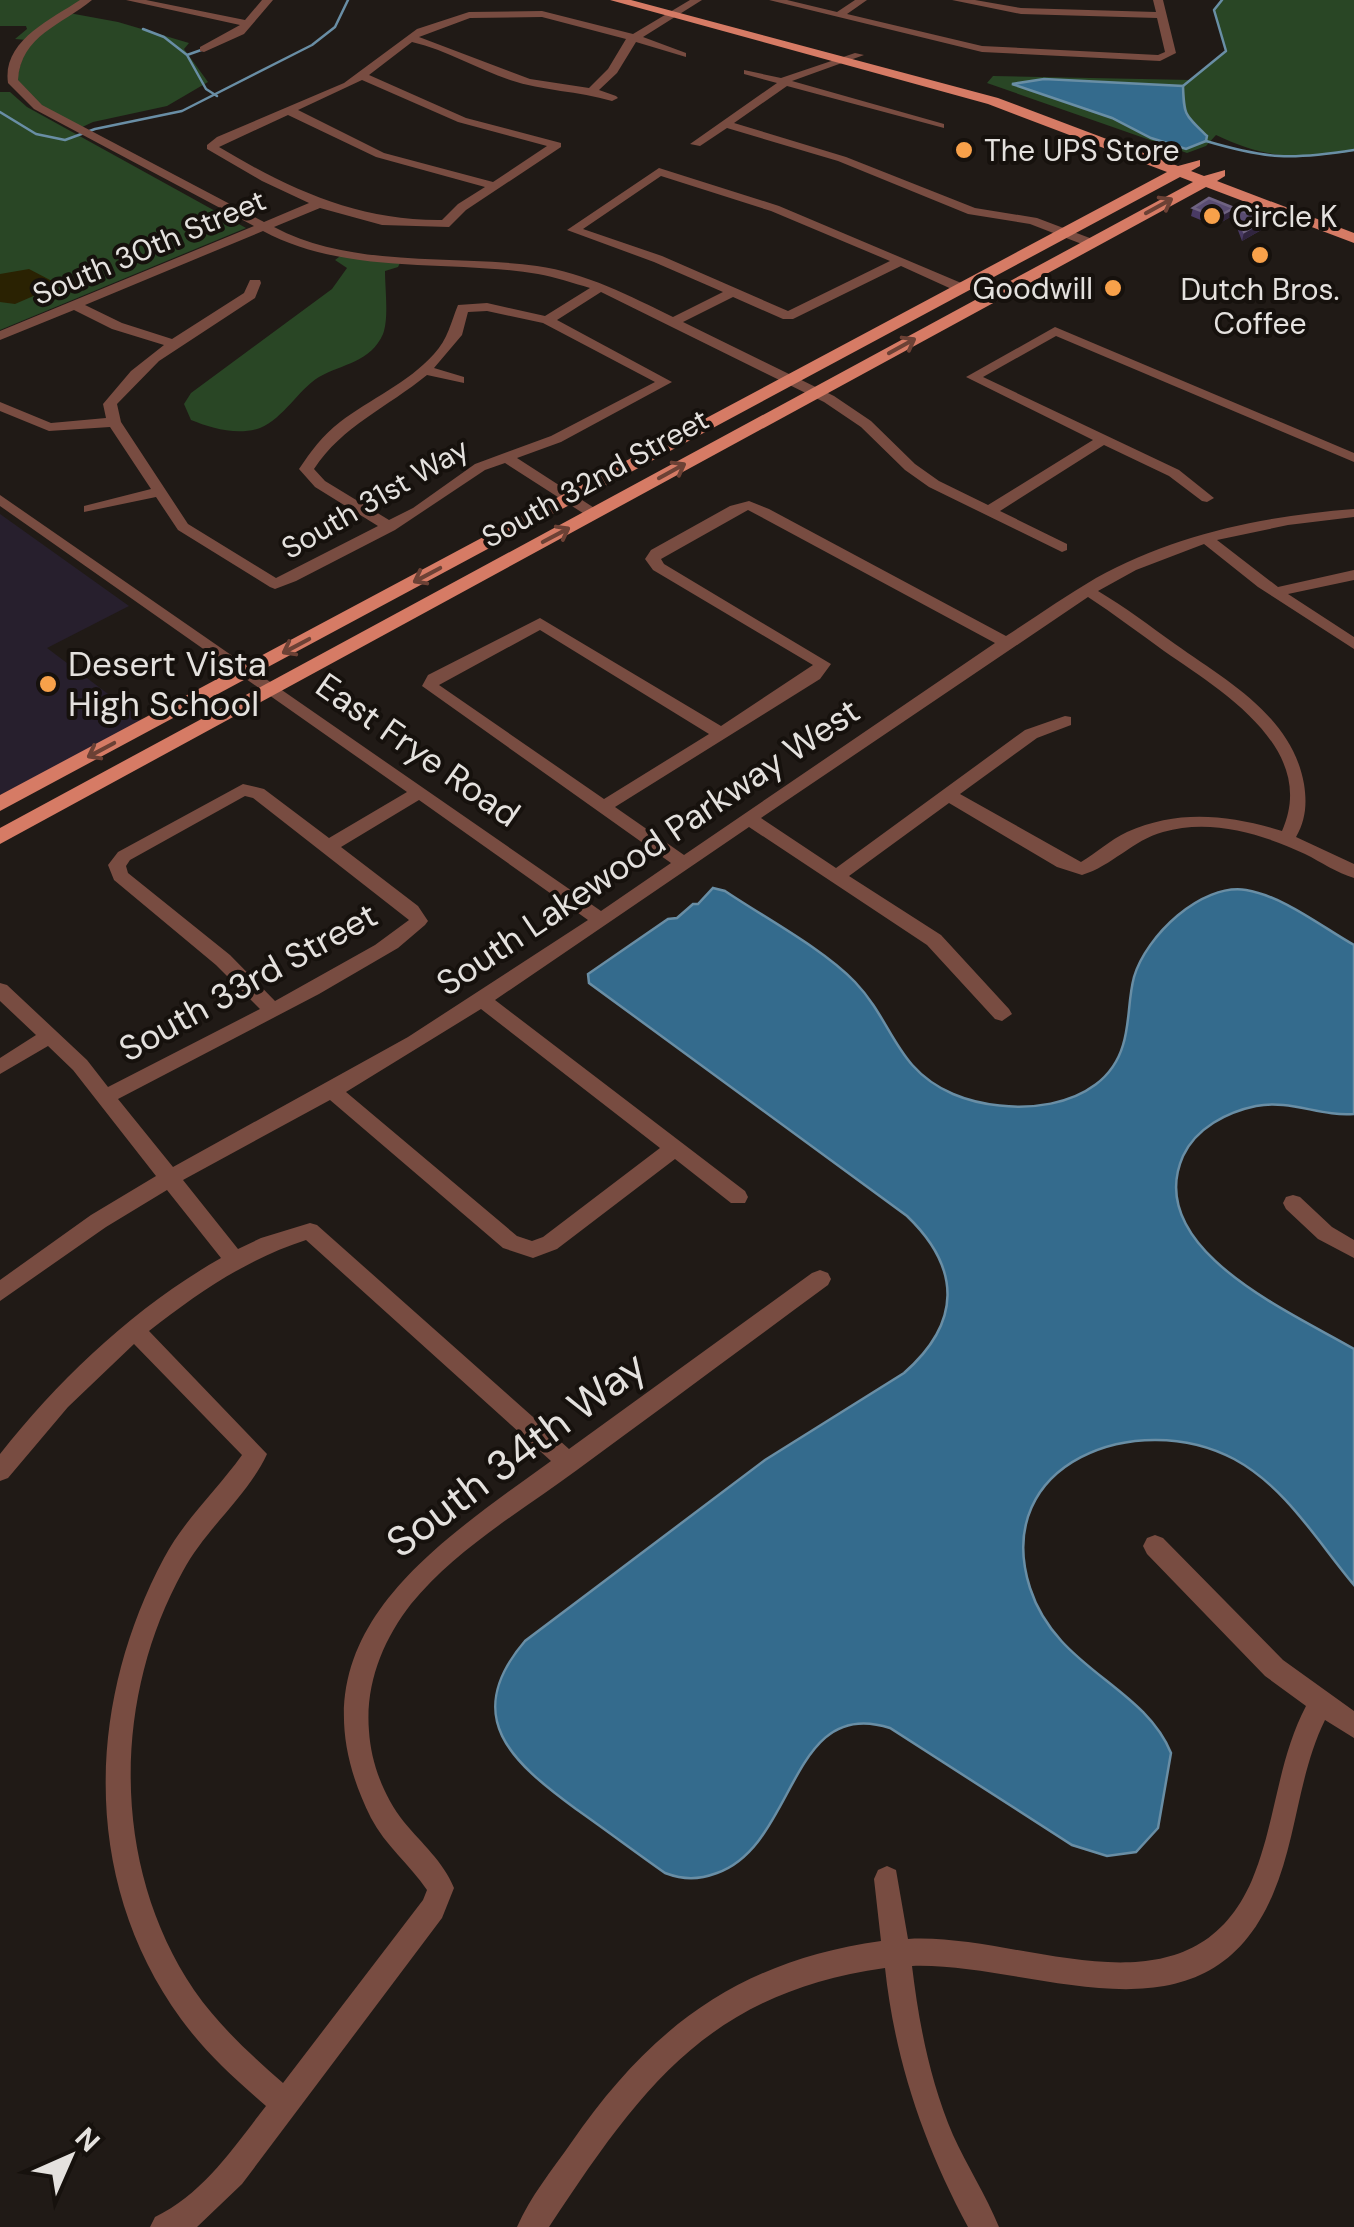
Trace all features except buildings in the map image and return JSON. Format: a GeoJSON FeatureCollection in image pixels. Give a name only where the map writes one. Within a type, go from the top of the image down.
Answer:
{"type":"FeatureCollection","features":[{"type":"Feature","properties":{"kind":"main road"},"geometry":{"type":"LineString","coordinates":[[616,0],[859,53],[1023,100],[1195,163],[1212,177],[1354,238]]}},
{"type":"Feature","properties":{"kind":"main road"},"geometry":{"type":"LineString","coordinates":[[647,0],[678,12]]}},
{"type":"Feature","properties":{"kind":"main road"},"geometry":{"type":"LineString","coordinates":[[859,53],[1180,171],[1212,177],[1354,224]]}},
{"type":"Feature","properties":{"kind":"main road","name":"South 32nd Street"},"geometry":{"type":"LineString","coordinates":[[0,804],[1195,163]]}},
{"type":"Feature","properties":{"kind":"main road","name":"South 32nd Street"},"geometry":{"type":"LineString","coordinates":[[0,838],[1212,177]]}},
{"type":"Feature","properties":{"kind":"street"},"geometry":{"type":"LineString","coordinates":[[87,0],[14,48],[14,86],[38,107],[260,228],[307,246],[343,254],[514,266],[601,286],[817,392],[848,410],[922,476],[1062,547]]}},
{"type":"Feature","properties":{"kind":"street"},"geometry":{"type":"LineString","coordinates":[[131,0],[250,24]]}},
{"type":"Feature","properties":{"kind":"street"},"geometry":{"type":"LineString","coordinates":[[204,49],[220,44],[250,24],[268,0]]}},
{"type":"Feature","properties":{"kind":"street"},"geometry":{"type":"LineString","coordinates":[[592,91],[609,76],[625,46],[634,38],[697,0]]}},
{"type":"Feature","properties":{"kind":"street"},"geometry":{"type":"LineString","coordinates":[[774,0],[894,30],[1011,53],[1169,56],[1158,0]]}},
{"type":"Feature","properties":{"kind":"street"},"geometry":{"type":"LineString","coordinates":[[837,16],[862,0]]}},
{"type":"Feature","properties":{"kind":"street"},"geometry":{"type":"LineString","coordinates":[[957,0],[1021,11],[1161,15]]}},
{"type":"Feature","properties":{"kind":"street"},"geometry":{"type":"LineString","coordinates":[[364,76],[462,120],[556,145],[462,207],[445,224],[360,219],[318,204],[211,148],[221,139],[364,76],[434,25],[500,8],[542,14],[682,55]]}},
{"type":"Feature","properties":{"kind":"street"},"geometry":{"type":"LineString","coordinates":[[696,144],[786,82],[859,53],[894,30]]}},
{"type":"Feature","properties":{"kind":"street"},"geometry":{"type":"LineString","coordinates":[[411,39],[436,44],[528,82],[592,91],[612,98]]}},
{"type":"Feature","properties":{"kind":"street"},"geometry":{"type":"LineString","coordinates":[[486,65],[507,57]]}},
{"type":"Feature","properties":{"kind":"street"},"geometry":{"type":"LineString","coordinates":[[748,72],[940,126]]}},
{"type":"Feature","properties":{"kind":"street"},"geometry":{"type":"LineString","coordinates":[[0,89],[14,86]]}},
{"type":"Feature","properties":{"kind":"street"},"geometry":{"type":"LineString","coordinates":[[290,111],[380,156],[495,186]]}},
{"type":"Feature","properties":{"kind":"street"},"geometry":{"type":"LineString","coordinates":[[725,124],[842,158],[972,211],[1033,221],[1091,244]]}},
{"type":"Feature","properties":{"kind":"street"},"geometry":{"type":"LineString","coordinates":[[900,261],[788,316],[658,259],[573,230],[659,172],[779,208],[900,261],[961,288]]}},
{"type":"Feature","properties":{"kind":"street","name":"South 30th Street"},"geometry":{"type":"LineString","coordinates":[[0,336],[318,204]]}},
{"type":"Feature","properties":{"kind":"street"},"geometry":{"type":"LineString","coordinates":[[89,509],[158,492],[114,422],[110,404],[115,395],[174,344],[250,294],[255,283]]}},
{"type":"Feature","properties":{"kind":"street"},"geometry":{"type":"LineString","coordinates":[[390,527],[320,484],[306,469],[313,454],[353,417],[426,370],[462,318],[463,308],[487,307],[547,320],[601,286]]}},
{"type":"Feature","properties":{"kind":"street"},"geometry":{"type":"LineString","coordinates":[[674,322],[731,293]]}},
{"type":"Feature","properties":{"kind":"street"},"geometry":{"type":"LineString","coordinates":[[74,305],[116,326],[174,344]]}},
{"type":"Feature","properties":{"kind":"street","name":"South 31st Way"},"geometry":{"type":"LineString","coordinates":[[158,492],[183,526],[198,538],[274,584],[390,527],[465,476],[556,439],[664,382],[547,320]]}},
{"type":"Feature","properties":{"kind":"street"},"geometry":{"type":"LineString","coordinates":[[1207,498],[1184,479],[973,377],[1043,334],[1055,331],[1354,458]]}},
{"type":"Feature","properties":{"kind":"street"},"geometry":{"type":"LineString","coordinates":[[426,370],[459,380]]}},
{"type":"Feature","properties":{"kind":"street"},"geometry":{"type":"LineString","coordinates":[[0,406],[50,427],[114,422]]}},
{"type":"Feature","properties":{"kind":"street"},"geometry":{"type":"LineString","coordinates":[[987,512],[1103,440]]}},
{"type":"Feature","properties":{"kind":"street"},"geometry":{"type":"LineString","coordinates":[[858,448],[883,441]]}},
{"type":"Feature","properties":{"kind":"street"},"geometry":{"type":"LineString","coordinates":[[507,458],[594,514]]}},
{"type":"Feature","properties":{"kind":"street","name":"East Frye Road"},"geometry":{"type":"LineString","coordinates":[[0,499],[600,920]]}},
{"type":"Feature","properties":{"kind":"street"},"geometry":{"type":"LineString","coordinates":[[602,808],[814,675],[823,664],[658,568],[652,559],[656,553],[734,509],[749,505],[1008,644]]}},
{"type":"Feature","properties":{"kind":"street","name":"South Lakewood Parkway West"},"geometry":{"type":"LineString","coordinates":[[0,1292],[91,1223],[332,1091],[481,999],[1088,591],[1138,563],[1206,538],[1284,521],[1354,513]]}},
{"type":"Feature","properties":{"kind":"street"},"geometry":{"type":"LineString","coordinates":[[1206,538],[1275,592],[1354,644]]}},
{"type":"Feature","properties":{"kind":"street"},"geometry":{"type":"LineString","coordinates":[[1275,592],[1354,575]]}},
{"type":"Feature","properties":{"kind":"street"},"geometry":{"type":"LineString","coordinates":[[1088,591],[1236,695],[1274,731],[1286,751],[1297,788],[1296,824],[1287,836]]}},
{"type":"Feature","properties":{"kind":"street"},"geometry":{"type":"LineString","coordinates":[[683,863],[430,686],[434,679],[540,623],[720,733]]}},
{"type":"Feature","properties":{"kind":"street"},"geometry":{"type":"LineString","coordinates":[[836,876],[1030,734],[1065,721]]}},
{"type":"Feature","properties":{"kind":"street"},"geometry":{"type":"LineString","coordinates":[[273,1011],[222,960],[120,876],[116,865],[124,856],[244,790],[258,793],[328,847],[420,792]]}},
{"type":"Feature","properties":{"kind":"street"},"geometry":{"type":"LineString","coordinates":[[948,794],[1082,870],[1134,836],[1160,826],[1222,822],[1287,836],[1354,872]]}},
{"type":"Feature","properties":{"kind":"street"},"geometry":{"type":"LineString","coordinates":[[748,819],[934,940],[1002,1014]]}},
{"type":"Feature","properties":{"kind":"street","name":"South 33rd Street"},"geometry":{"type":"LineString","coordinates":[[106,1097],[273,1011],[358,963],[418,921],[412,910],[328,847]]}},
{"type":"Feature","properties":{"kind":"street"},"geometry":{"type":"LineString","coordinates":[[0,990],[50,1036],[106,1097],[236,1262]]}},
{"type":"Feature","properties":{"kind":"street"},"geometry":{"type":"LineString","coordinates":[[481,999],[738,1197]]}},
{"type":"Feature","properties":{"kind":"street"},"geometry":{"type":"LineString","coordinates":[[0,1068],[50,1036]]}},
{"type":"Feature","properties":{"kind":"street"},"geometry":{"type":"LineString","coordinates":[[332,1091],[510,1242],[533,1250],[550,1243],[675,1148]]}},
{"type":"Feature","properties":{"kind":"street"},"geometry":{"type":"LineString","coordinates":[[1293,1203],[1326,1234],[1354,1250]]}},
{"type":"Feature","properties":{"kind":"street"},"geometry":{"type":"LineString","coordinates":[[0,1472],[85,1372],[135,1330],[236,1262],[286,1236],[310,1231],[568,1462]]}},
{"type":"Feature","properties":{"kind":"street","name":"South 34th Way"},"geometry":{"type":"LineString","coordinates":[[165,2227],[210,2200],[433,1909],[441,1888],[429,1866],[401,1840],[381,1810],[363,1770],[356,1735],[357,1690],[370,1645],[386,1613],[432,1562],[820,1280]]}},
{"type":"Feature","properties":{"kind":"street"},"geometry":{"type":"LineString","coordinates":[[135,1330],[256,1454],[175,1562],[140,1632],[121,1706],[116,1764],[123,1850],[150,1936],[181,1995],[228,2053],[285,2104]]}},
{"type":"Feature","properties":{"kind":"street"},"geometry":{"type":"LineString","coordinates":[[1155,1546],[1242,1638],[1320,1704],[1354,1726]]}},
{"type":"Feature","properties":{"kind":"street"},"geometry":{"type":"LineString","coordinates":[[533,2227],[613,2107],[640,2074],[724,2007],[808,1970],[842,1960],[946,1952],[1118,1977],[1173,1970],[1208,1956],[1252,1910],[1269,1882],[1296,1752],[1320,1704]]}},
{"type":"Feature","properties":{"kind":"street"},"geometry":{"type":"LineString","coordinates":[[887,1879],[908,2036],[922,2087],[944,2148],[984,2227]]}},
{"type":"Feature","properties":{"kind":"shaded area","name":"Desert Vista High School"},"geometry":{"type":"Polygon","coordinates":[[[0,514],[129,606],[47,648],[144,721],[0,795],[0,514]]]}},
{"type":"Feature","properties":{"kind":"green space"},"geometry":{"type":"Polygon","coordinates":[[[0,0],[87,0],[69,13],[118,22],[189,43],[184,49],[208,82],[167,106],[93,122],[78,129],[38,107],[15,86],[27,40],[15,39],[27,29],[0,26],[0,0]]]}},
{"type":"Feature","properties":{"kind":"green space"},"geometry":{"type":"Polygon","coordinates":[[[1221,0],[1354,0],[1354,151],[1284,155],[1251,149],[1216,135],[1206,146],[1187,153],[987,83],[993,76],[1191,80],[1226,50],[1213,9],[1221,0]]]}},
{"type":"Feature","properties":{"kind":"green space"},"geometry":{"type":"Polygon","coordinates":[[[0,92],[10,92],[27,107],[246,228],[0,330],[0,92]]]}},
{"type":"Feature","properties":{"kind":"green space"},"geometry":{"type":"Polygon","coordinates":[[[343,254],[402,259],[398,267],[385,271],[385,327],[371,351],[319,377],[260,428],[233,431],[191,420],[184,404],[191,393],[332,289],[347,268],[335,260],[343,254]]]}},
{"type":"Feature","properties":{"kind":"sand"},"geometry":{"type":"Polygon","coordinates":[[[29,269],[52,281],[52,288],[15,304],[0,302],[0,274],[29,269]]]}},
{"type":"Feature","properties":{"kind":"water"},"geometry":{"type":"Polygon","coordinates":[[[1044,79],[1183,86],[1187,114],[1207,136],[1206,141],[1186,149],[1151,138],[1112,118],[1012,84],[1044,79]]]}},
{"type":"Feature","properties":{"kind":"water"},"geometry":{"type":"Polygon","coordinates":[[[713,888],[725,891],[842,969],[868,998],[907,1058],[934,1084],[953,1094],[1000,1106],[1051,1104],[1096,1085],[1112,1068],[1123,1045],[1132,985],[1140,961],[1178,915],[1211,895],[1229,890],[1260,893],[1288,905],[1354,945],[1354,1114],[1269,1104],[1234,1112],[1204,1129],[1189,1146],[1176,1190],[1184,1220],[1203,1248],[1230,1274],[1262,1297],[1354,1349],[1354,1585],[1300,1516],[1253,1471],[1234,1459],[1196,1445],[1156,1440],[1117,1444],[1081,1457],[1052,1478],[1032,1508],[1023,1544],[1030,1588],[1042,1616],[1079,1658],[1141,1710],[1171,1753],[1158,1828],[1136,1852],[1107,1856],[1072,1845],[890,1728],[857,1724],[832,1733],[812,1752],[764,1834],[743,1857],[717,1873],[678,1877],[665,1873],[553,1791],[532,1774],[502,1736],[496,1715],[497,1693],[506,1668],[525,1641],[765,1460],[904,1373],[923,1354],[944,1315],[948,1296],[938,1256],[907,1216],[589,983],[588,974],[668,919],[677,918],[698,904],[713,888]]]}},
{"type":"Feature","properties":{"kind":"waterway"},"geometry":{"type":"LineString","coordinates":[[215,94],[312,45],[335,27],[348,0]]}},
{"type":"Feature","properties":{"kind":"waterway"},"geometry":{"type":"LineString","coordinates":[[1183,86],[1226,51],[1214,10],[1222,0]]}},
{"type":"Feature","properties":{"kind":"waterway"},"geometry":{"type":"LineString","coordinates":[[143,29],[164,37],[187,55]]}},
{"type":"Feature","properties":{"kind":"waterway"},"geometry":{"type":"LineString","coordinates":[[187,55],[204,49]]}},
{"type":"Feature","properties":{"kind":"waterway"},"geometry":{"type":"LineString","coordinates":[[187,55],[206,89],[215,94]]}},
{"type":"Feature","properties":{"kind":"waterway"},"geometry":{"type":"LineString","coordinates":[[0,112],[36,134],[65,140],[95,129],[182,111],[215,94]]}},
{"type":"Feature","properties":{"kind":"waterway"},"geometry":{"type":"LineString","coordinates":[[1206,141],[1279,156],[1354,150]]}},
{"type":"Feature","properties":{"kind":"place","name":"The UPS Store"},"geometry":{"type":"Point","coordinates":[964,150]}},
{"type":"Feature","properties":{"kind":"place","name":"Circle K"},"geometry":{"type":"Point","coordinates":[1212,216]}},
{"type":"Feature","properties":{"kind":"place","name":"Dutch Bros. Coffee"},"geometry":{"type":"Point","coordinates":[1260,255]}},
{"type":"Feature","properties":{"kind":"place","name":"Goodwill"},"geometry":{"type":"Point","coordinates":[1113,288]}},
{"type":"Feature","properties":{"kind":"place","name":"Desert Vista High School"},"geometry":{"type":"Point","coordinates":[48,684]}}]}
